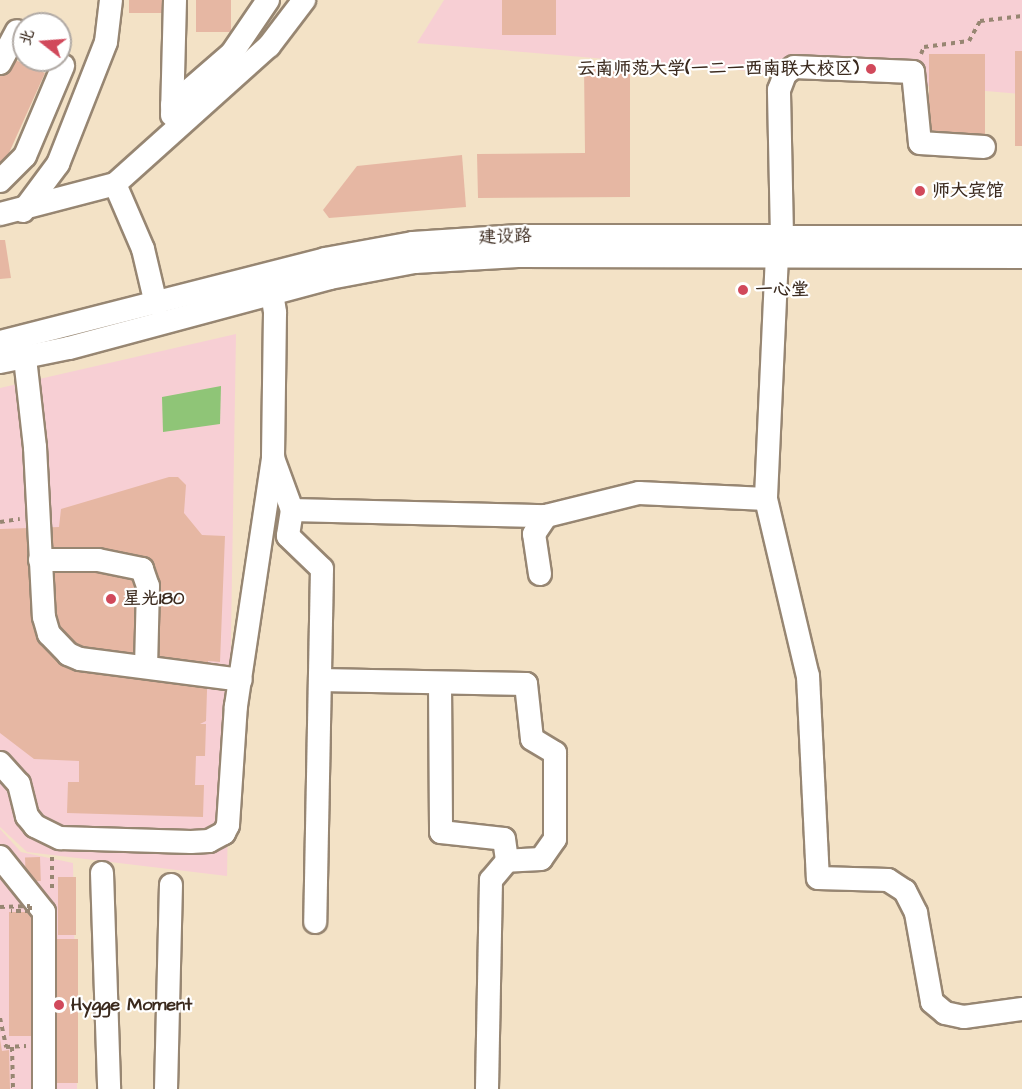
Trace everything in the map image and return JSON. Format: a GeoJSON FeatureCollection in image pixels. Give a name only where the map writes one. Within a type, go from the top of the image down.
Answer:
{"type":"FeatureCollection","features":[{"type":"Feature","properties":{"kind":"street"},"geometry":{"type":"LineString","coordinates":[[23,211],[58,164],[106,42],[111,0]]}},
{"type":"Feature","properties":{"kind":"street"},"geometry":{"type":"LineString","coordinates":[[172,134],[175,0]]}},
{"type":"Feature","properties":{"kind":"street"},"geometry":{"type":"LineString","coordinates":[[245,34],[247,0]]}},
{"type":"Feature","properties":{"kind":"street"},"geometry":{"type":"LineString","coordinates":[[172,105],[232,53],[268,0]]}},
{"type":"Feature","properties":{"kind":"street"},"geometry":{"type":"LineString","coordinates":[[0,214],[23,211],[115,184],[269,46],[304,0]]}},
{"type":"Feature","properties":{"kind":"street"},"geometry":{"type":"LineString","coordinates":[[0,63],[12,40]]}},
{"type":"Feature","properties":{"kind":"street"},"geometry":{"type":"LineString","coordinates":[[984,147],[920,143],[913,72],[813,65],[794,67],[785,74],[779,90],[779,246],[766,499],[808,676],[818,878],[888,880],[905,891],[916,913],[933,1002],[945,1012],[964,1017],[1022,1009]]}},
{"type":"Feature","properties":{"kind":"street"},"geometry":{"type":"LineString","coordinates":[[0,181],[26,156],[61,72]]}},
{"type":"Feature","properties":{"kind":"street"},"geometry":{"type":"LineString","coordinates":[[115,184],[143,249],[156,304]]}},
{"type":"Feature","properties":{"kind":"street","name":"建设路"},"geometry":{"type":"LineString","coordinates":[[0,342],[326,259],[413,243],[519,236],[1022,256]]}},
{"type":"Feature","properties":{"kind":"street","name":"建设路"},"geometry":{"type":"LineString","coordinates":[[0,362],[25,358],[272,293],[382,267],[459,258],[1022,237]]}},
{"type":"Feature","properties":{"kind":"street"},"geometry":{"type":"LineString","coordinates":[[0,763],[19,784],[27,816],[35,825],[60,838],[191,842],[217,839],[228,825],[241,680],[256,587],[261,521],[273,458],[275,313],[272,293]]}},
{"type":"Feature","properties":{"kind":"street"},"geometry":{"type":"LineString","coordinates":[[25,358],[35,447],[40,560],[46,626],[55,641],[80,659],[241,680]]}},
{"type":"Feature","properties":{"kind":"street"},"geometry":{"type":"LineString","coordinates":[[273,458],[292,510],[288,536],[322,569],[315,922]]}},
{"type":"Feature","properties":{"kind":"street"},"geometry":{"type":"LineString","coordinates":[[292,510],[546,516],[639,493],[766,499]]}},
{"type":"Feature","properties":{"kind":"street"},"geometry":{"type":"LineString","coordinates":[[540,573],[534,534],[546,516]]}},
{"type":"Feature","properties":{"kind":"street"},"geometry":{"type":"LineString","coordinates":[[40,560],[98,560],[142,569],[148,586],[147,667]]}},
{"type":"Feature","properties":{"kind":"street"},"geometry":{"type":"LineString","coordinates":[[320,681],[526,684],[532,739],[555,753],[555,839],[541,859],[507,861],[491,880],[488,1089]]}},
{"type":"Feature","properties":{"kind":"street"},"geometry":{"type":"LineString","coordinates":[[440,683],[441,832],[504,839],[507,861]]}},
{"type":"Feature","properties":{"kind":"street"},"geometry":{"type":"LineString","coordinates":[[0,857],[44,912],[44,1089]]}},
{"type":"Feature","properties":{"kind":"street"},"geometry":{"type":"LineString","coordinates":[[102,873],[109,1089]]}},
{"type":"Feature","properties":{"kind":"street"},"geometry":{"type":"LineString","coordinates":[[166,1089],[171,885]]}},
{"type":"Feature","properties":{"kind":"path"},"geometry":{"type":"LineString","coordinates":[[913,72],[924,47],[969,41],[980,21],[1022,16]]}},
{"type":"Feature","properties":{"kind":"path"},"geometry":{"type":"LineString","coordinates":[[52,859],[52,895]]}},
{"type":"Feature","properties":{"kind":"path"},"geometry":{"type":"LineString","coordinates":[[0,907],[30,906],[30,910],[11,911]]}},
{"type":"Feature","properties":{"kind":"path"},"geometry":{"type":"LineString","coordinates":[[0,1018],[6,1047],[22,1047]]}},
{"type":"Feature","properties":{"kind":"path"},"geometry":{"type":"LineString","coordinates":[[12,1047],[13,1089]]}},
{"type":"Feature","properties":{"kind":"path"},"geometry":{"type":"LineString","coordinates":[[12,1064],[20,1063]]}},
{"type":"Feature","properties":{"kind":"shaded area","name":"云南师范大学(一二一西南联大校区)"},"geometry":{"type":"Polygon","coordinates":[[[444,0],[1022,0],[1022,94],[417,43],[444,0]]]}},
{"type":"Feature","properties":{"kind":"shaded area"},"geometry":{"type":"Polygon","coordinates":[[[236,334],[227,876],[27,852],[0,827],[0,388],[236,334]]]}},
{"type":"Feature","properties":{"kind":"shaded area"},"geometry":{"type":"Polygon","coordinates":[[[0,829],[21,852],[73,863],[77,1089],[0,1089],[0,829]]]}},
{"type":"Feature","properties":{"kind":"green space"},"geometry":{"type":"Polygon","coordinates":[[[221,386],[220,424],[163,432],[162,397],[221,386]]]}},
{"type":"Feature","properties":{"kind":"building"},"geometry":{"type":"Polygon","coordinates":[[[129,0],[164,0],[164,13],[129,13],[129,0]]]}},
{"type":"Feature","properties":{"kind":"building"},"geometry":{"type":"Polygon","coordinates":[[[196,0],[231,0],[231,32],[196,32],[196,0]]]}},
{"type":"Feature","properties":{"kind":"building"},"geometry":{"type":"Polygon","coordinates":[[[502,0],[556,0],[556,35],[502,35],[502,0]]]}},
{"type":"Feature","properties":{"kind":"building"},"geometry":{"type":"Polygon","coordinates":[[[1015,51],[1022,51],[1022,146],[1015,146],[1015,51]]]}},
{"type":"Feature","properties":{"kind":"building"},"geometry":{"type":"Polygon","coordinates":[[[929,54],[985,54],[985,139],[929,139],[929,54]]]}},
{"type":"Feature","properties":{"kind":"building"},"geometry":{"type":"Polygon","coordinates":[[[6,56],[12,59],[12,72],[45,73],[4,164],[0,162],[0,70],[6,56]]]}},
{"type":"Feature","properties":{"kind":"building"},"geometry":{"type":"Polygon","coordinates":[[[584,66],[630,66],[630,197],[478,198],[477,154],[585,153],[584,66]]]}},
{"type":"Feature","properties":{"kind":"building"},"geometry":{"type":"Polygon","coordinates":[[[462,155],[466,207],[329,218],[323,210],[357,166],[462,155]]]}},
{"type":"Feature","properties":{"kind":"building"},"geometry":{"type":"Polygon","coordinates":[[[0,240],[5,240],[11,278],[0,279],[0,240]]]}},
{"type":"Feature","properties":{"kind":"building","name":"星光180"},"geometry":{"type":"Polygon","coordinates":[[[169,477],[178,477],[186,485],[184,513],[202,535],[225,536],[220,662],[208,661],[206,721],[200,724],[206,724],[205,756],[196,756],[195,785],[204,785],[203,817],[67,813],[68,782],[79,782],[79,761],[34,759],[0,733],[0,529],[59,527],[61,509],[169,477]]]}},
{"type":"Feature","properties":{"kind":"building"},"geometry":{"type":"Polygon","coordinates":[[[40,857],[41,881],[26,882],[25,858],[40,857]]]}},
{"type":"Feature","properties":{"kind":"building"},"geometry":{"type":"Polygon","coordinates":[[[58,877],[76,877],[76,935],[58,935],[58,877]]]}},
{"type":"Feature","properties":{"kind":"building"},"geometry":{"type":"Polygon","coordinates":[[[9,912],[36,912],[36,1036],[9,1036],[9,912]]]}},
{"type":"Feature","properties":{"kind":"building"},"geometry":{"type":"Polygon","coordinates":[[[53,939],[78,939],[78,1083],[53,1083],[53,939]]]}},
{"type":"Feature","properties":{"kind":"building"},"geometry":{"type":"Polygon","coordinates":[[[0,1039],[2,1051],[9,1050],[10,1089],[0,1089],[0,1039]]]}},
{"type":"Feature","properties":{"kind":"place","name":"云南师范大学(一二一西南联大校区)"},"geometry":{"type":"Point","coordinates":[871,69]}},
{"type":"Feature","properties":{"kind":"place","name":"师大宾馆"},"geometry":{"type":"Point","coordinates":[920,191]}},
{"type":"Feature","properties":{"kind":"place","name":"一心堂"},"geometry":{"type":"Point","coordinates":[743,290]}},
{"type":"Feature","properties":{"kind":"place","name":"星光180"},"geometry":{"type":"Point","coordinates":[111,599]}},
{"type":"Feature","properties":{"kind":"place","name":"Hygge Moment"},"geometry":{"type":"Point","coordinates":[59,1005]}}]}
